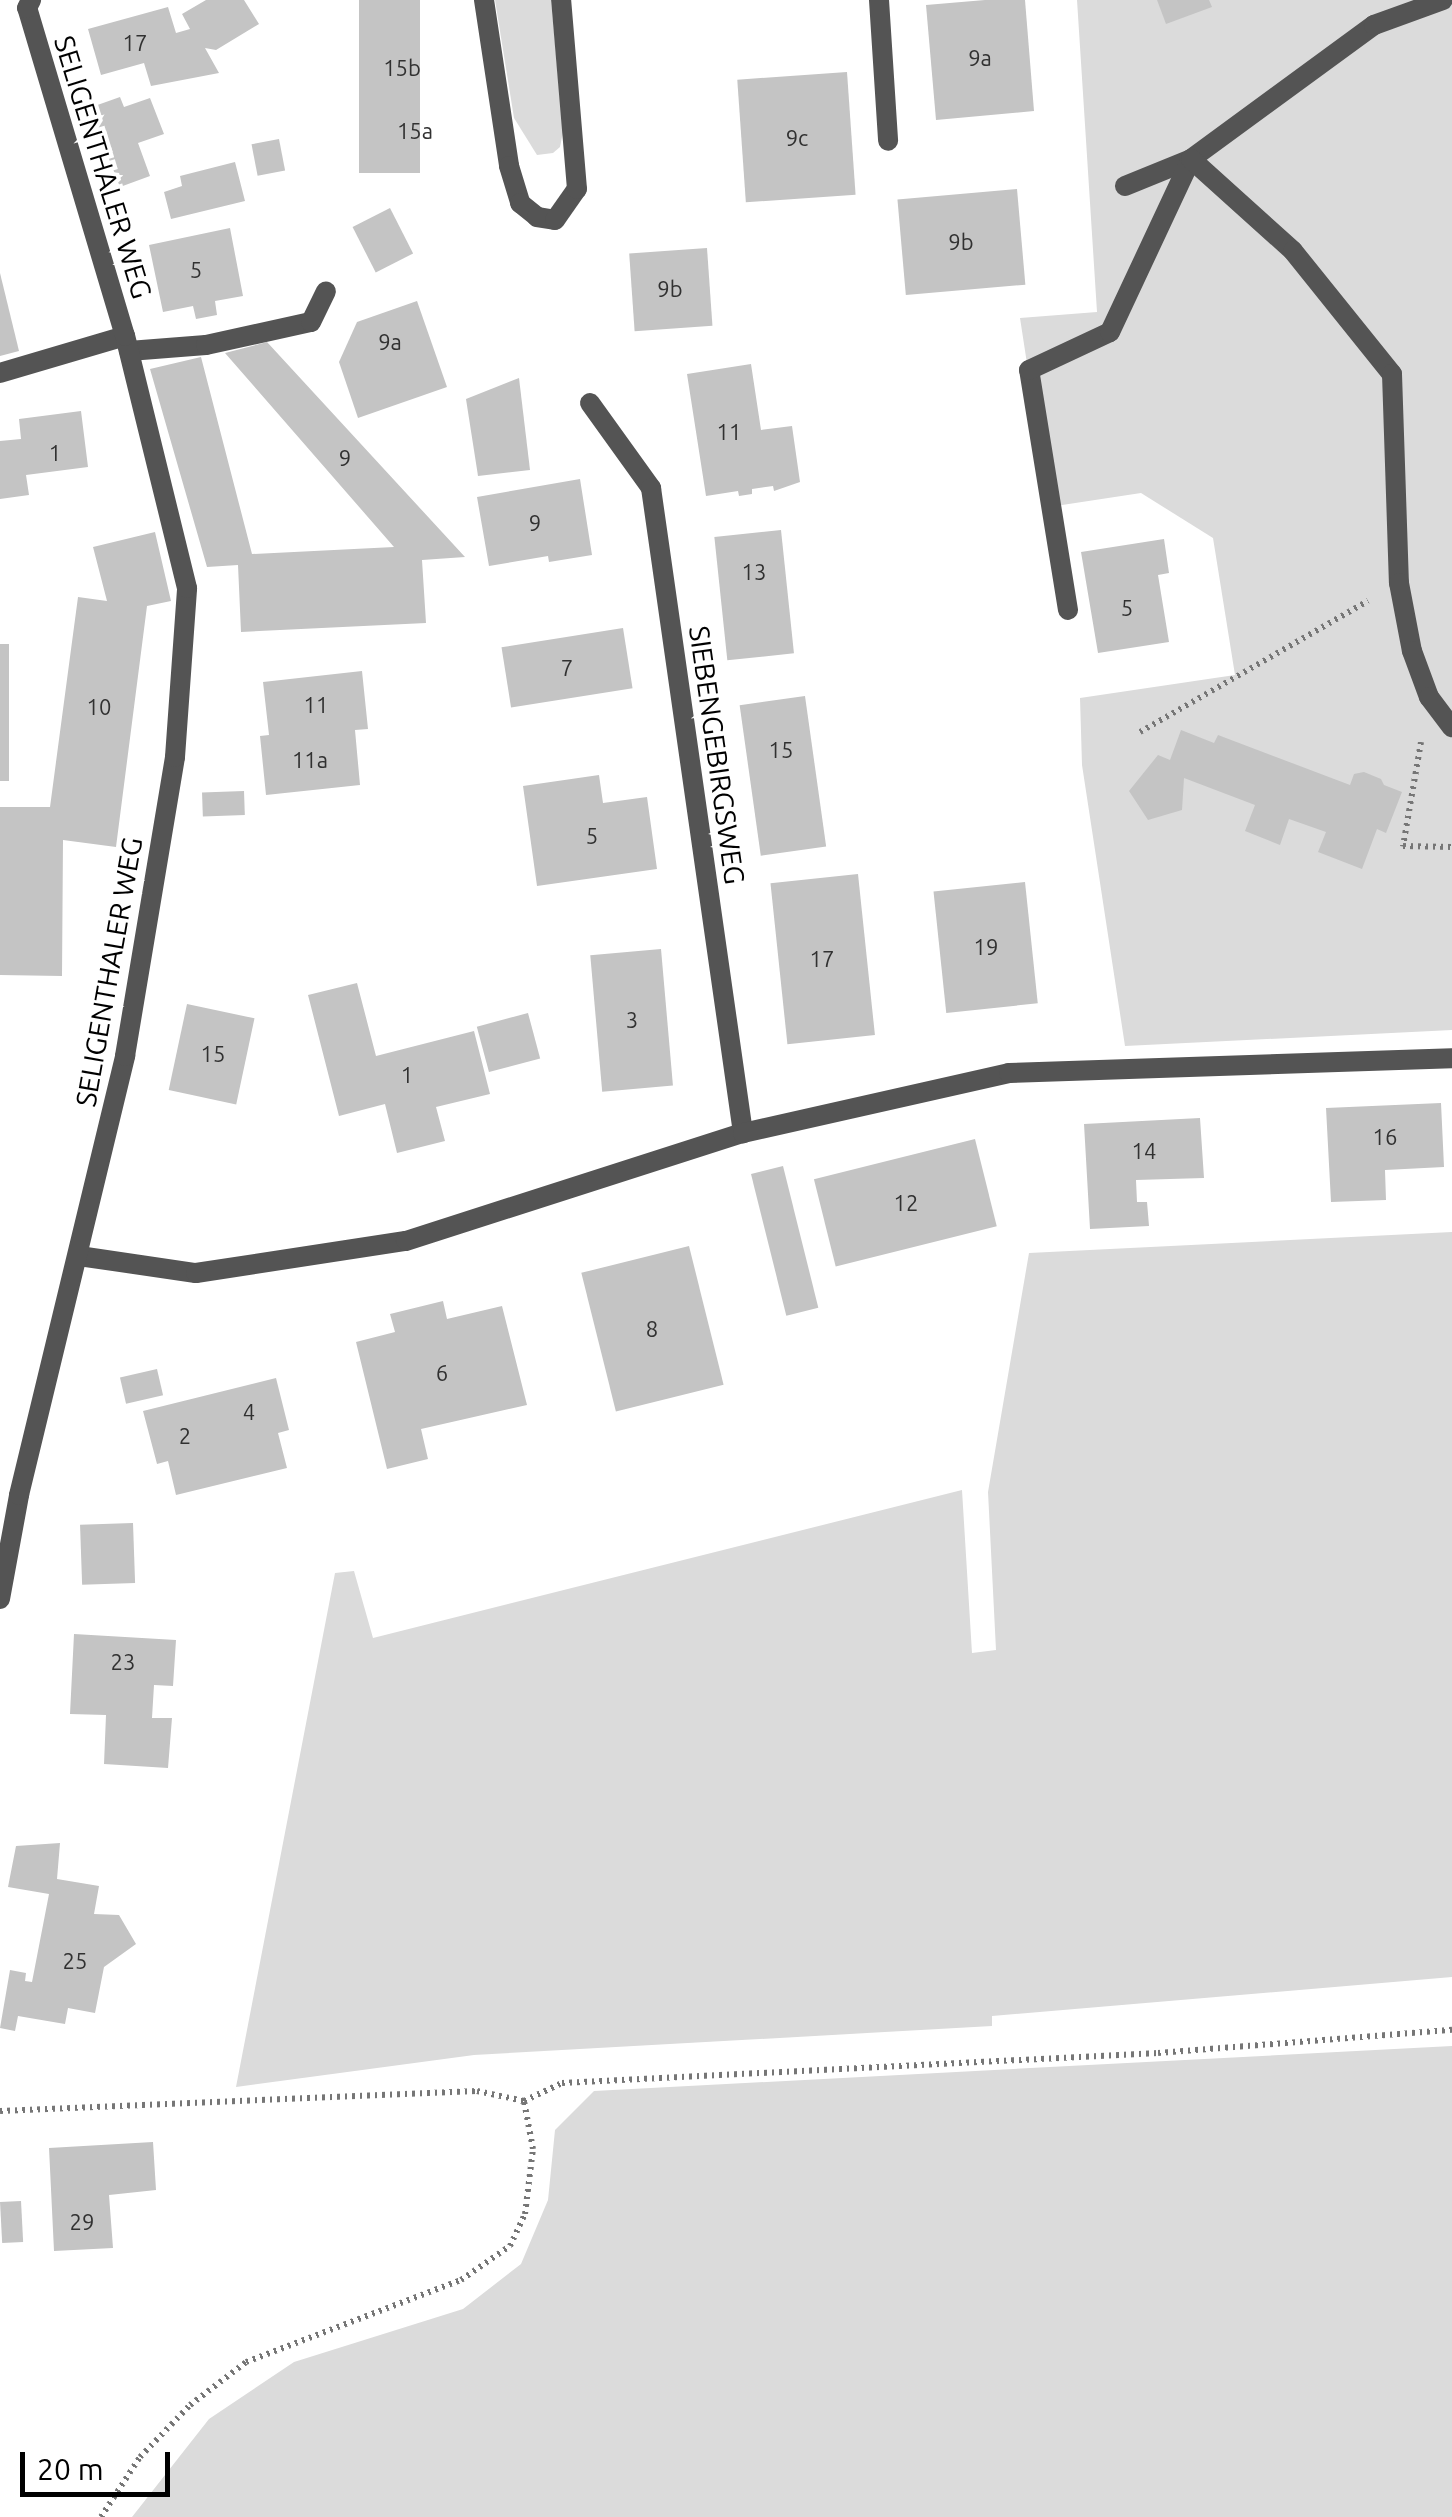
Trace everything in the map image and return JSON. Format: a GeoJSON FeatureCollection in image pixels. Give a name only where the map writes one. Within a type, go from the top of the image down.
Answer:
{"type":"FeatureCollection","features":[{"type":"Feature","properties":{"kind":"street","name":"SELIGENTHALER WEG"},"geometry":{"type":"LineString","coordinates":[[0,1599],[19,1495],[124,1056],[172,776],[187,588],[127,344],[27,8],[31,0]]}},
{"type":"Feature","properties":{"kind":"street"},"geometry":{"type":"LineString","coordinates":[[484,0],[510,166],[520,203],[537,217],[555,220],[577,189],[561,0]]}},
{"type":"Feature","properties":{"kind":"street"},"geometry":{"type":"LineString","coordinates":[[879,0],[888,141]]}},
{"type":"Feature","properties":{"kind":"street"},"geometry":{"type":"LineString","coordinates":[[1125,186],[1191,159],[1374,25],[1444,0]]}},
{"type":"Feature","properties":{"kind":"street"},"geometry":{"type":"LineString","coordinates":[[1191,159],[1293,250],[1392,374],[1399,583],[1412,651],[1428,697],[1452,727]]}},
{"type":"Feature","properties":{"kind":"street"},"geometry":{"type":"LineString","coordinates":[[1068,610],[1029,370],[1110,332],[1191,159]]}},
{"type":"Feature","properties":{"kind":"street"},"geometry":{"type":"LineString","coordinates":[[0,373],[127,344],[206,345],[310,322],[326,291]]}},
{"type":"Feature","properties":{"kind":"street","name":"SIEBENGEBIRGSWEG"},"geometry":{"type":"LineString","coordinates":[[590,403],[650,488],[743,1133]]}},
{"type":"Feature","properties":{"kind":"street"},"geometry":{"type":"LineString","coordinates":[[79,1256],[196,1273],[406,1242],[743,1133],[1009,1073],[1452,1058]]}},
{"type":"Feature","properties":{"kind":"path"},"geometry":{"type":"LineString","coordinates":[[1140,732],[1399,583]]}},
{"type":"Feature","properties":{"kind":"path"},"geometry":{"type":"LineString","coordinates":[[1428,697],[1403,846],[1452,847]]}},
{"type":"Feature","properties":{"kind":"path"},"geometry":{"type":"LineString","coordinates":[[0,2111],[477,2090],[524,2101],[562,2082],[1158,2053],[1452,2030]]}},
{"type":"Feature","properties":{"kind":"path"},"geometry":{"type":"LineString","coordinates":[[101,2517],[140,2457],[190,2405],[246,2362],[461,2280],[510,2246],[524,2214],[533,2149],[524,2101]]}},
{"type":"Feature","properties":{"kind":"shaded area"},"geometry":{"type":"Polygon","coordinates":[[[495,0],[551,0],[563,132],[560,147],[553,153],[537,155],[514,118],[495,0]]]}},
{"type":"Feature","properties":{"kind":"shaded area"},"geometry":{"type":"Polygon","coordinates":[[[1077,0],[1452,0],[1452,1030],[1125,1046],[1082,765],[1080,698],[1235,675],[1213,538],[1141,493],[1049,507],[1020,318],[1097,312],[1077,0]]]}},
{"type":"Feature","properties":{"kind":"shaded area"},"geometry":{"type":"Polygon","coordinates":[[[1452,1232],[1452,1977],[992,2016],[992,2026],[474,2055],[236,2087],[335,1573],[354,1571],[373,1638],[962,1490],[972,1653],[996,1650],[988,1492],[1029,1253],[1452,1232]]]}},
{"type":"Feature","properties":{"kind":"shaded area"},"geometry":{"type":"Polygon","coordinates":[[[1452,2046],[1452,2517],[132,2517],[209,2419],[294,2362],[463,2309],[521,2264],[548,2200],[555,2130],[594,2091],[1452,2046]]]}},
{"type":"Feature","properties":{"kind":"building"},"geometry":{"type":"Polygon","coordinates":[[[206,0],[244,0],[259,24],[216,50],[205,48],[219,73],[151,86],[144,63],[101,75],[88,29],[168,7],[176,33],[190,29],[182,14],[206,0]]]}},
{"type":"Feature","properties":{"kind":"building"},"geometry":{"type":"Polygon","coordinates":[[[359,0],[420,0],[420,173],[359,173],[359,0]]]}},
{"type":"Feature","properties":{"kind":"building"},"geometry":{"type":"Polygon","coordinates":[[[1025,0],[1034,111],[936,120],[926,5],[1025,0]]]}},
{"type":"Feature","properties":{"kind":"building"},"geometry":{"type":"Polygon","coordinates":[[[1157,0],[1209,0],[1212,7],[1166,24],[1157,0]]]}},
{"type":"Feature","properties":{"kind":"building"},"geometry":{"type":"Polygon","coordinates":[[[847,72],[856,195],[746,202],[737,80],[847,72]]]}},
{"type":"Feature","properties":{"kind":"building"},"geometry":{"type":"Polygon","coordinates":[[[120,97],[124,107],[150,98],[164,134],[138,143],[150,176],[120,187],[89,108],[120,97]]]}},
{"type":"Feature","properties":{"kind":"building"},"geometry":{"type":"Polygon","coordinates":[[[279,139],[285,170],[258,176],[252,144],[279,139]]]}},
{"type":"Feature","properties":{"kind":"building"},"geometry":{"type":"Polygon","coordinates":[[[235,162],[245,201],[171,219],[164,192],[182,186],[180,176],[235,162]]]}},
{"type":"Feature","properties":{"kind":"building"},"geometry":{"type":"Polygon","coordinates":[[[1017,189],[1025,285],[906,295],[897,199],[1017,189]]]}},
{"type":"Feature","properties":{"kind":"building"},"geometry":{"type":"Polygon","coordinates":[[[390,208],[413,253],[376,273],[353,227],[390,208]]]}},
{"type":"Feature","properties":{"kind":"building"},"geometry":{"type":"Polygon","coordinates":[[[230,228],[243,296],[215,301],[217,315],[196,319],[193,306],[163,312],[149,245],[230,228]]]}},
{"type":"Feature","properties":{"kind":"building"},"geometry":{"type":"Polygon","coordinates":[[[707,248],[712,326],[635,331],[629,253],[707,248]]]}},
{"type":"Feature","properties":{"kind":"building"},"geometry":{"type":"Polygon","coordinates":[[[0,273],[19,351],[0,356],[0,273]]]}},
{"type":"Feature","properties":{"kind":"building"},"geometry":{"type":"Polygon","coordinates":[[[417,301],[447,387],[358,418],[339,362],[357,322],[417,301]]]}},
{"type":"Feature","properties":{"kind":"building"},"geometry":{"type":"Polygon","coordinates":[[[267,342],[465,557],[422,560],[426,623],[241,632],[238,565],[207,567],[150,369],[201,357],[252,554],[394,547],[225,353],[267,342]]]}},
{"type":"Feature","properties":{"kind":"building"},"geometry":{"type":"Polygon","coordinates":[[[751,364],[761,430],[792,426],[800,482],[774,491],[773,486],[752,489],[752,494],[739,496],[738,491],[706,496],[687,374],[751,364]]]}},
{"type":"Feature","properties":{"kind":"building"},"geometry":{"type":"Polygon","coordinates":[[[519,378],[530,470],[478,476],[466,399],[519,378]]]}},
{"type":"Feature","properties":{"kind":"building"},"geometry":{"type":"Polygon","coordinates":[[[81,411],[88,467],[26,475],[29,495],[0,499],[0,441],[21,439],[19,419],[81,411]]]}},
{"type":"Feature","properties":{"kind":"building"},"geometry":{"type":"Polygon","coordinates":[[[580,479],[592,555],[549,562],[548,556],[489,566],[477,497],[580,479]]]}},
{"type":"Feature","properties":{"kind":"building"},"geometry":{"type":"Polygon","coordinates":[[[781,530],[794,653],[727,660],[714,537],[781,530]]]}},
{"type":"Feature","properties":{"kind":"building"},"geometry":{"type":"Polygon","coordinates":[[[155,532],[171,601],[147,606],[116,847],[63,840],[62,976],[0,975],[0,807],[50,807],[78,597],[107,601],[93,547],[155,532]]]}},
{"type":"Feature","properties":{"kind":"building"},"geometry":{"type":"Polygon","coordinates":[[[1164,539],[1169,573],[1158,575],[1169,642],[1098,653],[1081,552],[1164,539]]]}},
{"type":"Feature","properties":{"kind":"building"},"geometry":{"type":"Polygon","coordinates":[[[623,628],[633,688],[511,707],[502,647],[623,628]]]}},
{"type":"Feature","properties":{"kind":"building"},"geometry":{"type":"Polygon","coordinates":[[[0,644],[9,644],[9,781],[0,781],[0,644]]]}},
{"type":"Feature","properties":{"kind":"building"},"geometry":{"type":"Polygon","coordinates":[[[362,671],[368,729],[355,730],[360,785],[266,795],[260,736],[269,735],[263,682],[362,671]]]}},
{"type":"Feature","properties":{"kind":"building"},"geometry":{"type":"Polygon","coordinates":[[[805,696],[826,847],[761,856],[740,705],[805,696]]]}},
{"type":"Feature","properties":{"kind":"building"},"geometry":{"type":"Polygon","coordinates":[[[1181,730],[1214,743],[1218,735],[1350,785],[1354,774],[1364,772],[1402,792],[1386,833],[1377,829],[1362,869],[1318,852],[1326,832],[1289,819],[1280,845],[1245,831],[1255,805],[1184,778],[1182,810],[1148,820],[1129,791],[1158,755],[1170,760],[1181,730]]]}},
{"type":"Feature","properties":{"kind":"building"},"geometry":{"type":"Polygon","coordinates":[[[599,775],[603,803],[647,797],[657,869],[537,886],[523,786],[599,775]]]}},
{"type":"Feature","properties":{"kind":"building"},"geometry":{"type":"Polygon","coordinates":[[[244,791],[245,815],[203,816],[202,792],[244,791]]]}},
{"type":"Feature","properties":{"kind":"building"},"geometry":{"type":"Polygon","coordinates":[[[858,874],[875,1035],[787,1044],[770,883],[858,874]]]}},
{"type":"Feature","properties":{"kind":"building"},"geometry":{"type":"Polygon","coordinates":[[[1025,882],[1038,1003],[946,1013],[934,892],[1025,882]]]}},
{"type":"Feature","properties":{"kind":"building"},"geometry":{"type":"Polygon","coordinates":[[[661,949],[673,1085],[602,1092],[590,955],[661,949]]]}},
{"type":"Feature","properties":{"kind":"building"},"geometry":{"type":"Polygon","coordinates":[[[357,983],[376,1056],[474,1031],[490,1094],[436,1107],[445,1141],[397,1153],[385,1104],[339,1116],[308,995],[357,983]]]}},
{"type":"Feature","properties":{"kind":"building"},"geometry":{"type":"Polygon","coordinates":[[[187,1004],[254,1018],[236,1104],[169,1090],[187,1004]]]}},
{"type":"Feature","properties":{"kind":"building"},"geometry":{"type":"Polygon","coordinates":[[[528,1013],[540,1058],[489,1072],[477,1027],[528,1013]]]}},
{"type":"Feature","properties":{"kind":"building"},"geometry":{"type":"Polygon","coordinates":[[[1441,1103],[1444,1167],[1385,1170],[1386,1200],[1331,1202],[1326,1108],[1441,1103]]]}},
{"type":"Feature","properties":{"kind":"building"},"geometry":{"type":"Polygon","coordinates":[[[1200,1118],[1204,1178],[1136,1180],[1137,1202],[1147,1202],[1149,1226],[1090,1229],[1084,1124],[1200,1118]]]}},
{"type":"Feature","properties":{"kind":"building"},"geometry":{"type":"Polygon","coordinates":[[[975,1139],[997,1226],[836,1266],[814,1179],[975,1139]]]}},
{"type":"Feature","properties":{"kind":"building"},"geometry":{"type":"Polygon","coordinates":[[[783,1166],[818,1308],[786,1316],[751,1174],[783,1166]]]}},
{"type":"Feature","properties":{"kind":"building"},"geometry":{"type":"Polygon","coordinates":[[[689,1246],[724,1385],[616,1412],[581,1273],[689,1246]]]}},
{"type":"Feature","properties":{"kind":"building"},"geometry":{"type":"Polygon","coordinates":[[[443,1301],[447,1319],[502,1306],[527,1405],[421,1429],[428,1459],[387,1469],[356,1342],[395,1332],[390,1314],[443,1301]]]}},
{"type":"Feature","properties":{"kind":"building"},"geometry":{"type":"Polygon","coordinates":[[[157,1369],[163,1395],[126,1404],[120,1378],[157,1369]]]}},
{"type":"Feature","properties":{"kind":"building"},"geometry":{"type":"Polygon","coordinates":[[[276,1378],[289,1430],[278,1433],[287,1468],[176,1495],[168,1461],[157,1464],[143,1411],[276,1378]]]}},
{"type":"Feature","properties":{"kind":"building"},"geometry":{"type":"Polygon","coordinates":[[[133,1523],[135,1583],[82,1585],[80,1525],[133,1523]]]}},
{"type":"Feature","properties":{"kind":"building"},"geometry":{"type":"Polygon","coordinates":[[[74,1634],[176,1640],[173,1686],[154,1685],[152,1718],[172,1718],[168,1768],[104,1764],[106,1715],[70,1714],[74,1634]]]}},
{"type":"Feature","properties":{"kind":"building"},"geometry":{"type":"Polygon","coordinates":[[[60,1843],[57,1879],[99,1886],[94,1914],[119,1915],[136,1944],[104,1967],[95,2013],[68,2008],[65,2024],[18,2016],[15,2031],[0,2028],[10,1970],[26,1973],[25,1981],[32,1982],[49,1894],[8,1887],[16,1846],[60,1843]]]}},
{"type":"Feature","properties":{"kind":"building"},"geometry":{"type":"Polygon","coordinates":[[[153,2142],[156,2190],[109,2195],[113,2248],[54,2251],[49,2148],[153,2142]]]}},
{"type":"Feature","properties":{"kind":"building"},"geometry":{"type":"Polygon","coordinates":[[[21,2201],[23,2242],[2,2243],[0,2202],[21,2201]]]}}]}
